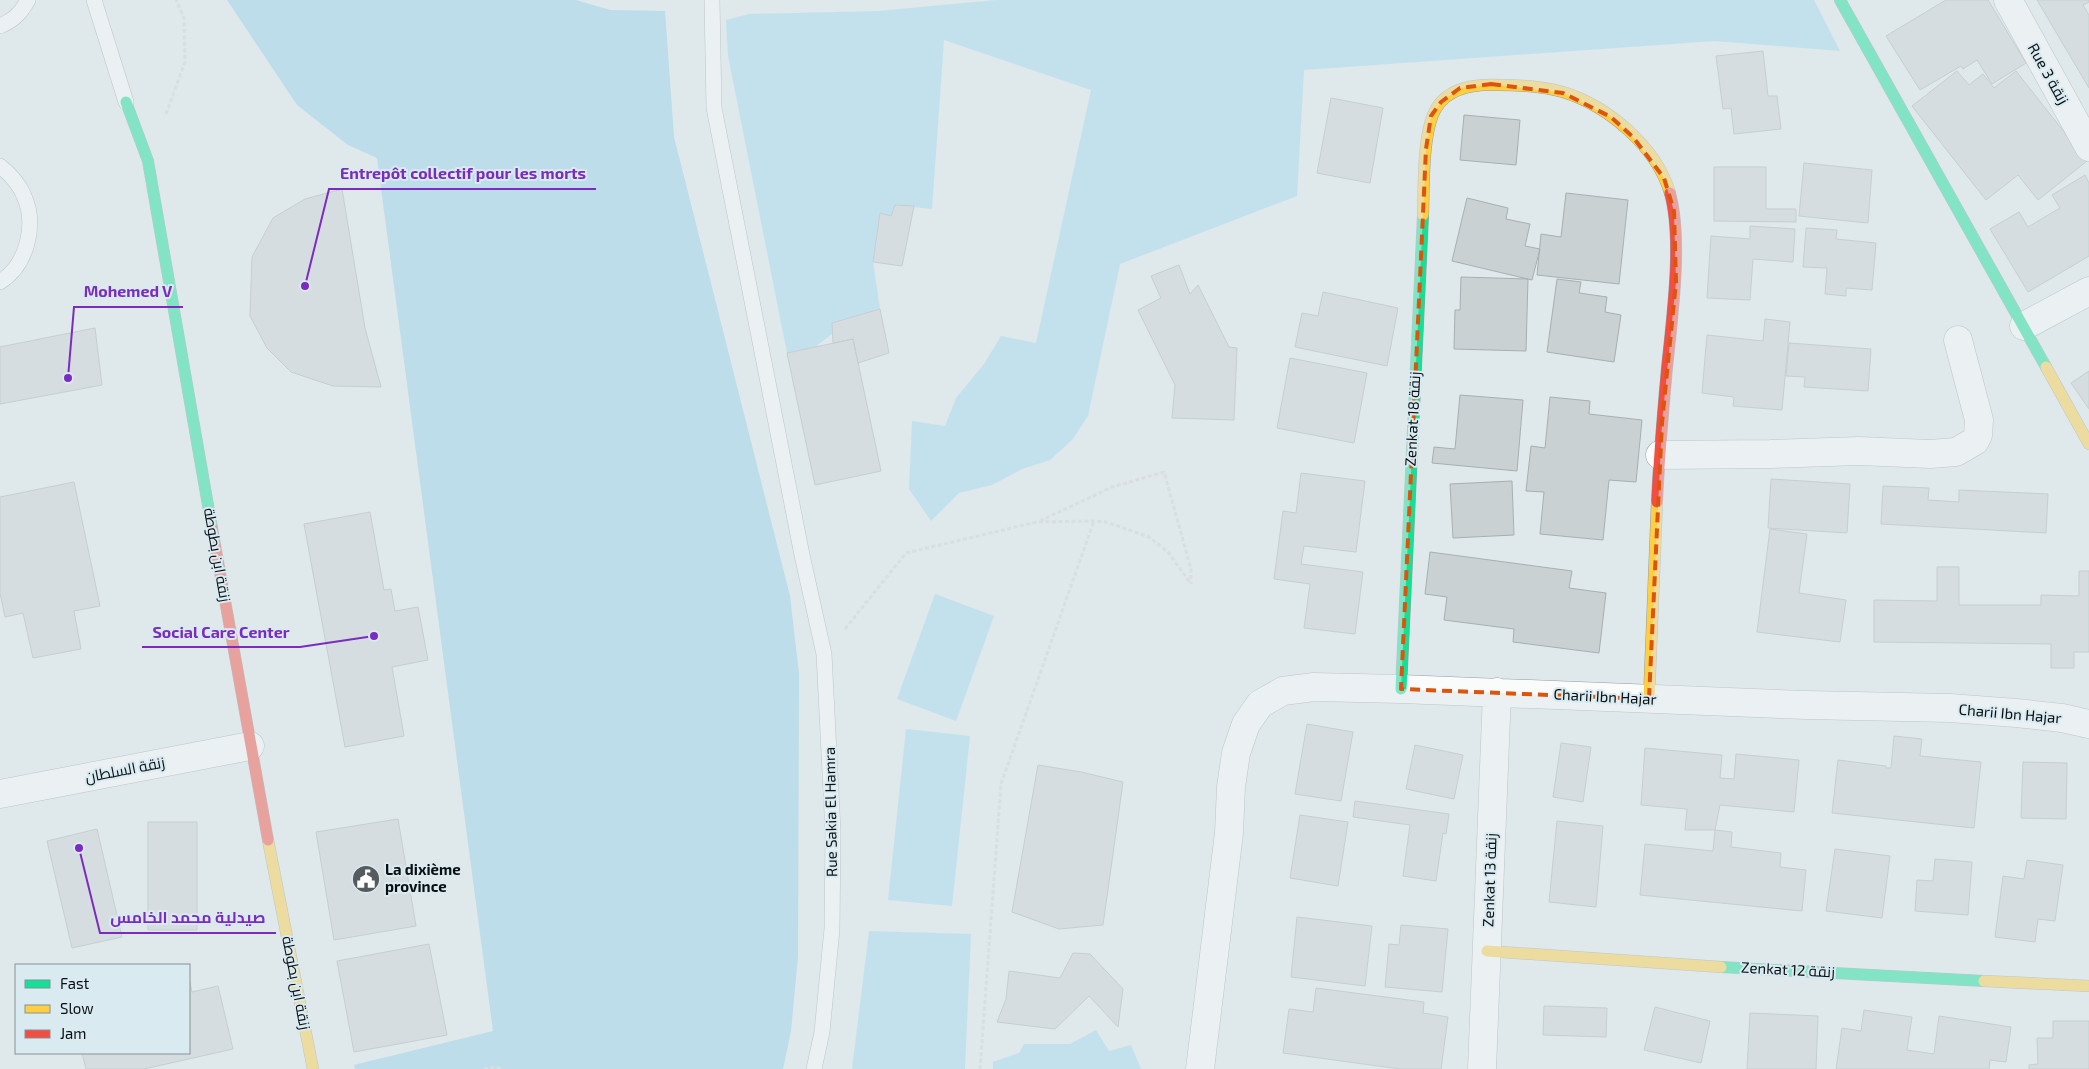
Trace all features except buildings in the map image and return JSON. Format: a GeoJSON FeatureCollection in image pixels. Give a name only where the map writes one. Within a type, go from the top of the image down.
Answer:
{"type":"FeatureCollection","features":[{"type":"Feature","properties":{"kind":"street"},"geometry":{"type":"LineString","coordinates":[[1840,0],[2089,444]]}},
{"type":"Feature","properties":{"kind":"street","name":"Rue 3 زنقة"},"geometry":{"type":"LineString","coordinates":[[2008,0],[2089,147]]}},
{"type":"Feature","properties":{"kind":"street","name":"Zenkat 18 زنقة"},"geometry":{"type":"LineString","coordinates":[[1401,689],[1426,150],[1431,116],[1441,102],[1460,88],[1490,84],[1532,87],[1563,93],[1592,105],[1611,117],[1645,151],[1664,178],[1674,211],[1676,282],[1660,454],[1649,700]]}},
{"type":"Feature","properties":{"kind":"street","name":"زنقة ابن بطوطة"},"geometry":{"type":"LineString","coordinates":[[126,102],[148,161],[250,746],[313,1069]]}},
{"type":"Feature","properties":{"kind":"street"},"geometry":{"type":"LineString","coordinates":[[2024,326],[2089,291]]}},
{"type":"Feature","properties":{"kind":"street"},"geometry":{"type":"LineString","coordinates":[[1660,454],[1770,454],[1859,451],[1930,454],[1956,452],[1975,441],[1978,435],[1979,420],[1958,340]]}},
{"type":"Feature","properties":{"kind":"street","name":"Charii Ibn Hajar"},"geometry":{"type":"LineString","coordinates":[[1200,1069],[1229,833],[1231,787],[1236,753],[1246,724],[1260,704],[1283,691],[1314,687],[1401,689],[1649,700],[1950,708],[2016,713],[2089,724]]}},
{"type":"Feature","properties":{"kind":"street","name":"Zenkat 13 زنقة"},"geometry":{"type":"LineString","coordinates":[[1482,1069],[1497,692]]}},
{"type":"Feature","properties":{"kind":"street","name":"زنقة السلطان"},"geometry":{"type":"LineString","coordinates":[[0,794],[250,746]]}},
{"type":"Feature","properties":{"kind":"street","name":"Zenkat 12 زنقة"},"geometry":{"type":"LineString","coordinates":[[1487,951],[1646,963],[2089,986]]}},
{"type":"Feature","properties":{"kind":"lane"},"geometry":{"type":"LineString","coordinates":[[0,26],[12,20],[22,10],[28,0]]}},
{"type":"Feature","properties":{"kind":"lane"},"geometry":{"type":"LineString","coordinates":[[94,0],[126,102]]}},
{"type":"Feature","properties":{"kind":"lane","name":"Rue Sakia El Hamra"},"geometry":{"type":"LineString","coordinates":[[712,0],[714,108],[802,556],[824,654],[833,832],[832,929],[822,1032],[814,1069]]}},
{"type":"Feature","properties":{"kind":"lane"},"geometry":{"type":"LineString","coordinates":[[0,166],[13,177],[25,196],[30,217],[28,240],[20,260],[7,278],[0,282]]}},
{"type":"Feature","properties":{"kind":"path"},"geometry":{"type":"LineString","coordinates":[[165,116],[185,62],[184,18],[176,0]]}},
{"type":"Feature","properties":{"kind":"path"},"geometry":{"type":"LineString","coordinates":[[824,654],[906,552],[1037,522],[1094,520],[1106,522],[1149,537],[1168,552],[1190,584],[1191,569],[1164,472],[1112,487],[1037,522]]}},
{"type":"Feature","properties":{"kind":"path"},"geometry":{"type":"LineString","coordinates":[[980,1069],[1001,784],[1094,520]]}},
{"type":"Feature","properties":{"kind":"path"},"geometry":{"type":"LineString","coordinates":[[484,1069],[494,1067],[502,1069]]}},
{"type":"Feature","properties":{"kind":"highlighted area"},"geometry":{"type":"Polygon","coordinates":[[[1491,84],[1563,93],[1611,117],[1633,137],[1664,178],[1674,211],[1676,282],[1662,423],[1649,699],[1401,689],[1426,149],[1431,116],[1441,102],[1460,88],[1491,84]]]}},
{"type":"Feature","properties":{"kind":"shaded area"},"geometry":{"type":"Polygon","coordinates":[[[227,0],[576,0],[610,10],[665,11],[674,137],[790,596],[799,674],[798,956],[791,1031],[783,1069],[355,1069],[354,1065],[493,1031],[377,158],[348,145],[297,105],[227,0]]]}},
{"type":"Feature","properties":{"kind":"shaded area"},"geometry":{"type":"Polygon","coordinates":[[[996,0],[1814,0],[1840,51],[1715,41],[1304,70],[1297,196],[1120,264],[1088,416],[1072,440],[1050,460],[1022,469],[992,485],[959,493],[931,521],[909,489],[912,421],[945,426],[956,398],[984,364],[1001,336],[1036,343],[1091,90],[944,40],[932,209],[895,205],[891,216],[880,213],[873,262],[880,309],[832,323],[832,334],[815,347],[787,353],[728,56],[726,20],[749,14],[878,11],[996,0]]]}},
{"type":"Feature","properties":{"kind":"shaded area"},"geometry":{"type":"Polygon","coordinates":[[[935,594],[994,616],[956,721],[897,699],[935,594]]]}},
{"type":"Feature","properties":{"kind":"shaded area"},"geometry":{"type":"Polygon","coordinates":[[[906,729],[970,736],[952,906],[888,900],[906,729]]]}},
{"type":"Feature","properties":{"kind":"shaded area"},"geometry":{"type":"Polygon","coordinates":[[[869,931],[971,934],[965,1069],[852,1069],[869,931]]]}},
{"type":"Feature","properties":{"kind":"shaded area"},"geometry":{"type":"Polygon","coordinates":[[[1096,1030],[1109,1051],[1131,1045],[1141,1069],[993,1069],[993,1062],[1019,1053],[1024,1044],[1070,1044],[1096,1030]]]}},
{"type":"Feature","properties":{"kind":"traffic: fast"},"geometry":{"type":"LineString","coordinates":[[1840,0],[2046,367]]}},
{"type":"Feature","properties":{"kind":"traffic: fast"},"geometry":{"type":"LineString","coordinates":[[126,102],[148,161],[212,528]]}},
{"type":"Feature","properties":{"kind":"traffic: fast"},"geometry":{"type":"LineString","coordinates":[[1401,689],[1423,215]]}},
{"type":"Feature","properties":{"kind":"traffic: fast"},"geometry":{"type":"LineString","coordinates":[[1721,967],[1984,981]]}},
{"type":"Feature","properties":{"kind":"traffic: slow"},"geometry":{"type":"LineString","coordinates":[[1423,215],[1426,144],[1432,117],[1442,100],[1449,95],[1465,88],[1482,85],[1547,88],[1580,98],[1597,107],[1628,130],[1642,144],[1654,159],[1670,193]]}},
{"type":"Feature","properties":{"kind":"traffic: slow"},"geometry":{"type":"LineString","coordinates":[[2046,367],[2089,444]]}},
{"type":"Feature","properties":{"kind":"traffic: slow"},"geometry":{"type":"LineString","coordinates":[[1649,699],[1657,502]]}},
{"type":"Feature","properties":{"kind":"traffic: slow"},"geometry":{"type":"LineString","coordinates":[[268,840],[313,1069]]}},
{"type":"Feature","properties":{"kind":"traffic: slow"},"geometry":{"type":"LineString","coordinates":[[1487,951],[1721,967]]}},
{"type":"Feature","properties":{"kind":"traffic: slow"},"geometry":{"type":"LineString","coordinates":[[1984,981],[2089,986]]}},
{"type":"Feature","properties":{"kind":"traffic: jam"},"geometry":{"type":"LineString","coordinates":[[1657,502],[1675,280],[1676,233],[1670,193]]}},
{"type":"Feature","properties":{"kind":"traffic: jam"},"geometry":{"type":"LineString","coordinates":[[212,528],[268,840]]}},
{"type":"Feature","properties":{"kind":"place","name":"Entrepôt collectif pour les morts"},"geometry":{"type":"Point","coordinates":[305,286]}},
{"type":"Feature","properties":{"kind":"place","name":"Mohemed V"},"geometry":{"type":"Point","coordinates":[68,378]}},
{"type":"Feature","properties":{"kind":"place","name":"Social Care Center"},"geometry":{"type":"Point","coordinates":[374,636]}},
{"type":"Feature","properties":{"kind":"place","name":"صيدلية محمد الخامس"},"geometry":{"type":"Point","coordinates":[79,848]}},
{"type":"Feature","properties":{"kind":"place","name":"La dixième province"},"geometry":{"type":"Point","coordinates":[366,879]}}]}
